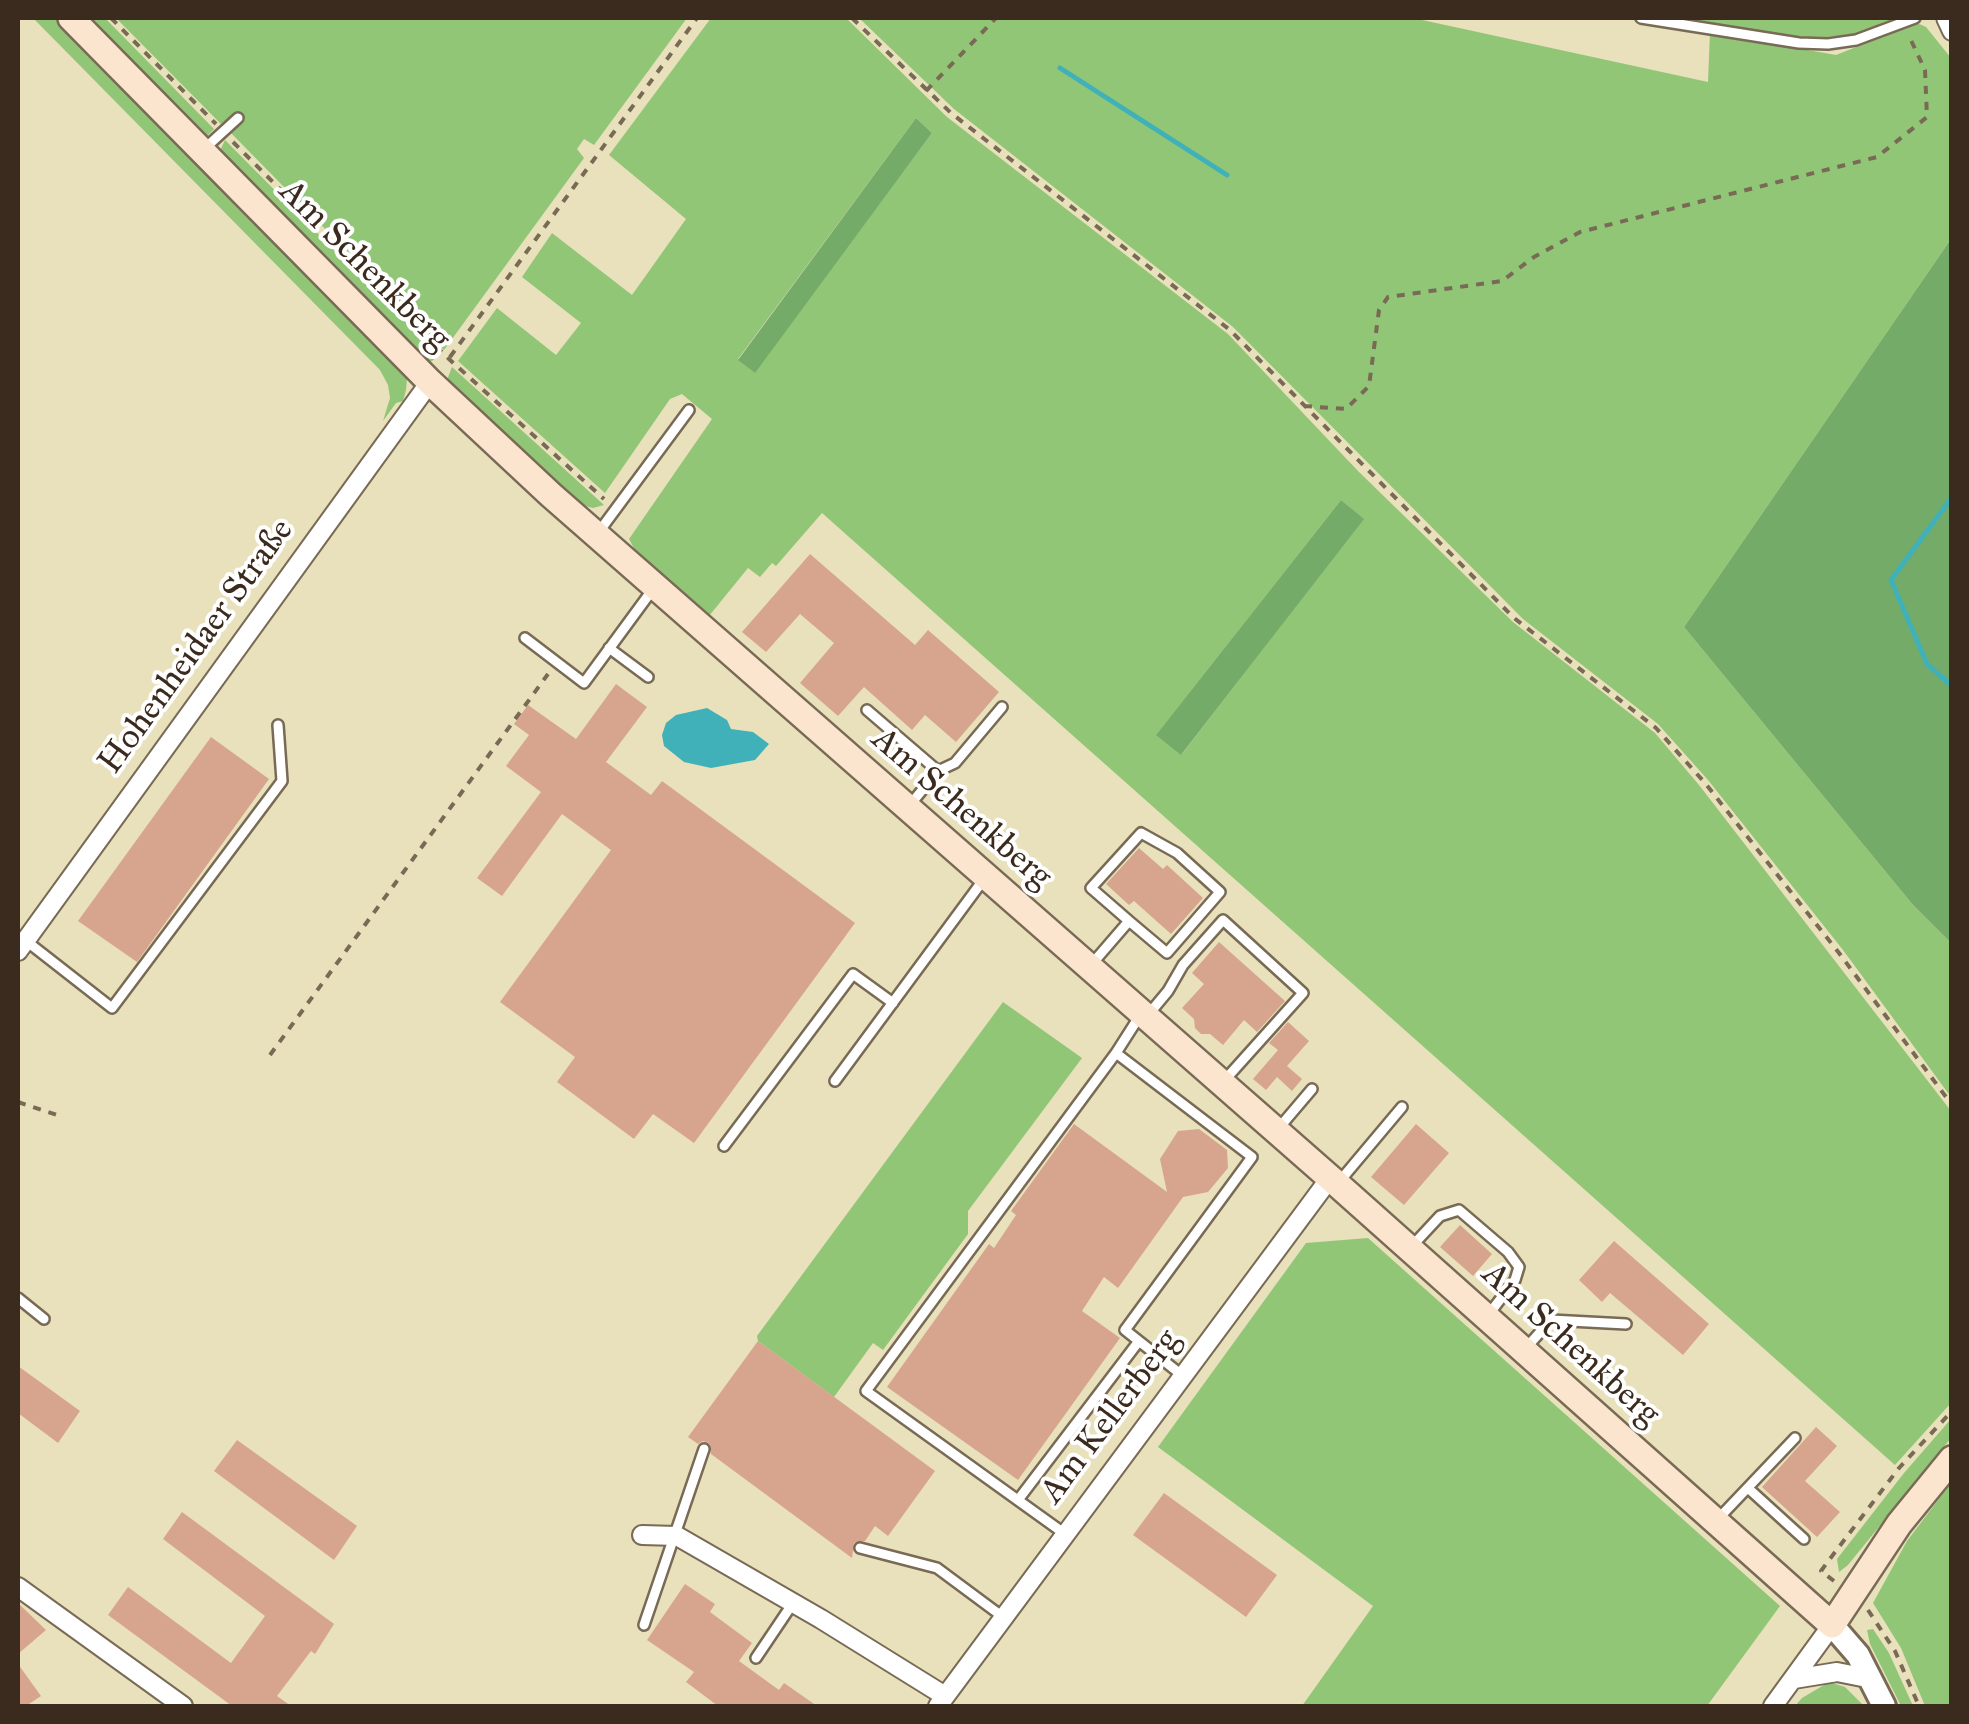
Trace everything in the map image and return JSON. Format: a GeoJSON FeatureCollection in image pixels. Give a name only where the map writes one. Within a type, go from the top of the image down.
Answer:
{"type":"FeatureCollection","features":[{"type":"Feature","properties":{"kind":"main road","name":"Am Schenkberg"},"geometry":{"type":"LineString","coordinates":[[71,18],[430,382],[596,536],[1334,1181],[1832,1626]]}},
{"type":"Feature","properties":{"kind":"main road"},"geometry":{"type":"LineString","coordinates":[[1832,1626],[1899,1524],[1952,1459]]}},
{"type":"Feature","properties":{"kind":"street"},"geometry":{"type":"LineString","coordinates":[[1946,18],[1952,32]]}},
{"type":"Feature","properties":{"kind":"street","name":"Hohenheidaer Straße"},"geometry":{"type":"LineString","coordinates":[[21,946],[430,382]]}},
{"type":"Feature","properties":{"kind":"street","name":"Am Kellerberg"},"geometry":{"type":"LineString","coordinates":[[642,1535],[676,1536],[793,1603],[942,1701],[1183,1376],[1334,1181]]}},
{"type":"Feature","properties":{"kind":"street"},"geometry":{"type":"LineString","coordinates":[[18,1587],[183,1706]]}},
{"type":"Feature","properties":{"kind":"street"},"geometry":{"type":"LineString","coordinates":[[1773,1706],[1832,1626],[1858,1655],[1884,1706]]}},
{"type":"Feature","properties":{"kind":"street"},"geometry":{"type":"LineString","coordinates":[[1794,1679],[1837,1672],[1872,1679]]}},
{"type":"Feature","properties":{"kind":"lane"},"geometry":{"type":"LineString","coordinates":[[1641,18],[1799,44],[1856,40],[1916,18]]}},
{"type":"Feature","properties":{"kind":"lane"},"geometry":{"type":"LineString","coordinates":[[202,151],[238,118]]}},
{"type":"Feature","properties":{"kind":"lane"},"geometry":{"type":"LineString","coordinates":[[596,536],[689,410]]}},
{"type":"Feature","properties":{"kind":"lane"},"geometry":{"type":"LineString","coordinates":[[525,638],[584,683],[654,586]]}},
{"type":"Feature","properties":{"kind":"lane"},"geometry":{"type":"LineString","coordinates":[[609,648],[648,677]]}},
{"type":"Feature","properties":{"kind":"lane"},"geometry":{"type":"LineString","coordinates":[[907,808],[938,772],[955,763],[1002,707]]}},
{"type":"Feature","properties":{"kind":"lane"},"geometry":{"type":"LineString","coordinates":[[867,710],[938,772]]}},
{"type":"Feature","properties":{"kind":"lane"},"geometry":{"type":"LineString","coordinates":[[21,946],[112,1008],[282,781],[278,726]]}},
{"type":"Feature","properties":{"kind":"lane"},"geometry":{"type":"LineString","coordinates":[[1141,833],[1177,854],[1220,892],[1166,953],[1129,921],[1091,888],[1141,833]]}},
{"type":"Feature","properties":{"kind":"lane"},"geometry":{"type":"LineString","coordinates":[[836,1081],[986,877]]}},
{"type":"Feature","properties":{"kind":"lane"},"geometry":{"type":"LineString","coordinates":[[1065,1534],[866,1390],[1144,1015],[1168,991],[1183,965],[1223,920],[1303,993],[1222,1083]]}},
{"type":"Feature","properties":{"kind":"lane"},"geometry":{"type":"LineString","coordinates":[[1089,967],[1129,921]]}},
{"type":"Feature","properties":{"kind":"lane"},"geometry":{"type":"LineString","coordinates":[[724,1146],[853,974],[893,1003]]}},
{"type":"Feature","properties":{"kind":"lane"},"geometry":{"type":"LineString","coordinates":[[1116,1053],[1252,1157],[1125,1330],[1183,1376]]}},
{"type":"Feature","properties":{"kind":"lane"},"geometry":{"type":"LineString","coordinates":[[1277,1131],[1312,1089]]}},
{"type":"Feature","properties":{"kind":"lane"},"geometry":{"type":"LineString","coordinates":[[1334,1181],[1402,1107]]}},
{"type":"Feature","properties":{"kind":"lane"},"geometry":{"type":"LineString","coordinates":[[1410,1249],[1440,1216],[1458,1210],[1508,1252],[1519,1267],[1515,1280],[1487,1316]]}},
{"type":"Feature","properties":{"kind":"lane"},"geometry":{"type":"LineString","coordinates":[[18,1298],[44,1319]]}},
{"type":"Feature","properties":{"kind":"lane"},"geometry":{"type":"LineString","coordinates":[[1524,1350],[1551,1320],[1626,1324]]}},
{"type":"Feature","properties":{"kind":"lane"},"geometry":{"type":"LineString","coordinates":[[1018,1500],[1139,1341]]}},
{"type":"Feature","properties":{"kind":"lane"},"geometry":{"type":"LineString","coordinates":[[1716,1522],[1795,1438]]}},
{"type":"Feature","properties":{"kind":"lane"},"geometry":{"type":"LineString","coordinates":[[644,1625],[704,1449]]}},
{"type":"Feature","properties":{"kind":"lane"},"geometry":{"type":"LineString","coordinates":[[1748,1489],[1804,1539]]}},
{"type":"Feature","properties":{"kind":"lane"},"geometry":{"type":"LineString","coordinates":[[860,1548],[936,1568],[1003,1618]]}},
{"type":"Feature","properties":{"kind":"lane"},"geometry":{"type":"LineString","coordinates":[[756,1658],[793,1603]]}},
{"type":"Feature","properties":{"kind":"path"},"geometry":{"type":"LineString","coordinates":[[111,18],[448,359],[616,509]]}},
{"type":"Feature","properties":{"kind":"path"},"geometry":{"type":"LineString","coordinates":[[430,382],[698,18]]}},
{"type":"Feature","properties":{"kind":"path"},"geometry":{"type":"LineString","coordinates":[[852,18],[926,91],[1230,330],[1514,618],[1656,728],[1839,952],[1952,1105]]}},
{"type":"Feature","properties":{"kind":"path"},"geometry":{"type":"LineString","coordinates":[[926,91],[996,18]]}},
{"type":"Feature","properties":{"kind":"path"},"geometry":{"type":"LineString","coordinates":[[1304,406],[1346,409],[1369,386],[1378,310],[1388,297],[1502,281],[1534,257],[1580,232],[1877,156],[1927,117],[1924,70],[1902,22]]}},
{"type":"Feature","properties":{"kind":"path"},"geometry":{"type":"LineString","coordinates":[[270,1055],[556,662]]}},
{"type":"Feature","properties":{"kind":"path"},"geometry":{"type":"LineString","coordinates":[[18,1102],[60,1116]]}},
{"type":"Feature","properties":{"kind":"path"},"geometry":{"type":"LineString","coordinates":[[1919,1706],[1888,1637],[1852,1594],[1821,1571],[1900,1468],[1952,1410]]}},
{"type":"Feature","properties":{"kind":"green space"},"geometry":{"type":"Polygon","coordinates":[[[33,18],[56,18],[396,365],[407,378],[406,390],[403,401],[396,403],[383,421],[390,398],[380,370],[33,18]]]}},
{"type":"Feature","properties":{"kind":"green space"},"geometry":{"type":"Polygon","coordinates":[[[85,18],[105,18],[214,129],[208,135],[200,134],[85,18]]]}},
{"type":"Feature","properties":{"kind":"green space"},"geometry":{"type":"Polygon","coordinates":[[[116,18],[687,18],[594,145],[584,139],[577,149],[584,158],[444,350],[231,133],[242,120],[236,112],[221,124],[116,18]]]}},
{"type":"Feature","properties":{"kind":"green space"},"geometry":{"type":"Polygon","coordinates":[[[711,18],[846,18],[947,117],[1228,334],[1358,471],[1513,622],[1655,733],[1951,1111],[1951,1403],[1895,1465],[822,513],[776,566],[772,563],[760,577],[748,568],[709,616],[635,550],[629,539],[712,419],[682,394],[670,399],[605,493],[458,361],[497,308],[556,355],[581,323],[522,277],[552,233],[632,295],[686,219],[609,155],[711,18]],[[916,118],[738,359],[754,372],[932,133],[916,118]],[[1341,500],[1157,734],[1182,754],[1363,519],[1341,500]]]}},
{"type":"Feature","properties":{"kind":"green space"},"geometry":{"type":"Polygon","coordinates":[[[859,18],[1413,18],[1708,82],[1710,33],[1836,55],[1917,23],[1926,27],[1951,58],[1951,239],[1684,627],[1913,905],[1951,943],[1951,1097],[1843,950],[1708,780],[1658,724],[1523,619],[1233,327],[954,109],[859,18]]]}},
{"type":"Feature","properties":{"kind":"green space"},"geometry":{"type":"Polygon","coordinates":[[[1670,18],[1900,18],[1854,35],[1800,39],[1670,18]]]}},
{"type":"Feature","properties":{"kind":"green space"},"geometry":{"type":"Polygon","coordinates":[[[916,118],[932,133],[755,373],[738,360],[916,118]]]}},
{"type":"Feature","properties":{"kind":"green space"},"geometry":{"type":"Polygon","coordinates":[[[225,140],[439,356],[429,363],[421,360],[219,153],[225,140]]]}},
{"type":"Feature","properties":{"kind":"green space"},"geometry":{"type":"Polygon","coordinates":[[[1951,239],[1951,943],[1913,905],[1684,627],[1951,239]]]}},
{"type":"Feature","properties":{"kind":"green space"},"geometry":{"type":"Polygon","coordinates":[[[452,367],[604,505],[593,508],[574,503],[452,391],[447,380],[452,367]]]}},
{"type":"Feature","properties":{"kind":"green space"},"geometry":{"type":"Polygon","coordinates":[[[1341,500],[1364,519],[1181,755],[1156,735],[1341,500]]]}},
{"type":"Feature","properties":{"kind":"green space"},"geometry":{"type":"Polygon","coordinates":[[[1003,1002],[1082,1058],[968,1211],[968,1234],[883,1350],[873,1343],[834,1397],[758,1341],[757,1336],[1003,1002]]]}},
{"type":"Feature","properties":{"kind":"green space"},"geometry":{"type":"Polygon","coordinates":[[[1368,1238],[1780,1606],[1707,1706],[1302,1706],[1373,1606],[1158,1447],[1306,1243],[1368,1238]]]}},
{"type":"Feature","properties":{"kind":"green space"},"geometry":{"type":"Polygon","coordinates":[[[1951,1419],[1951,1438],[1839,1572],[1837,1559],[1951,1419]]]}},
{"type":"Feature","properties":{"kind":"green space"},"geometry":{"type":"Polygon","coordinates":[[[1951,1483],[1951,1706],[1925,1706],[1901,1648],[1873,1603],[1907,1541],[1951,1483]]]}},
{"type":"Feature","properties":{"kind":"green space"},"geometry":{"type":"Polygon","coordinates":[[[1873,1629],[1889,1653],[1913,1706],[1901,1706],[1870,1644],[1867,1630],[1873,1629]]]}},
{"type":"Feature","properties":{"kind":"green space"},"geometry":{"type":"Polygon","coordinates":[[[1829,1682],[1845,1687],[1864,1706],[1795,1706],[1829,1682]]]}},
{"type":"Feature","properties":{"kind":"water"},"geometry":{"type":"Polygon","coordinates":[[[707,708],[727,720],[731,729],[753,732],[769,744],[755,760],[711,768],[684,762],[664,746],[666,723],[676,715],[707,708]]]}},
{"type":"Feature","properties":{"kind":"building"},"geometry":{"type":"Polygon","coordinates":[[[810,554],[915,645],[928,630],[999,692],[956,742],[925,715],[912,730],[864,687],[838,716],[800,683],[834,643],[800,614],[766,652],[742,632],[810,554]]]}},
{"type":"Feature","properties":{"kind":"building"},"geometry":{"type":"Polygon","coordinates":[[[616,684],[647,707],[606,762],[651,795],[662,781],[855,923],[694,1143],[653,1114],[634,1139],[557,1082],[575,1057],[500,1002],[611,850],[562,814],[502,896],[477,878],[541,792],[506,766],[529,735],[514,724],[528,705],[576,739],[616,684]]]}},
{"type":"Feature","properties":{"kind":"building"},"geometry":{"type":"Polygon","coordinates":[[[211,737],[269,779],[137,962],[78,921],[211,737]]]}},
{"type":"Feature","properties":{"kind":"building"},"geometry":{"type":"Polygon","coordinates":[[[1139,848],[1163,869],[1167,865],[1203,898],[1171,934],[1134,901],[1129,905],[1106,884],[1139,848]]]}},
{"type":"Feature","properties":{"kind":"building"},"geometry":{"type":"Polygon","coordinates":[[[1219,942],[1285,1001],[1257,1032],[1244,1020],[1223,1045],[1210,1034],[1201,1034],[1194,1019],[1182,1008],[1204,984],[1192,973],[1219,942]]]}},
{"type":"Feature","properties":{"kind":"building"},"geometry":{"type":"Polygon","coordinates":[[[1288,1022],[1309,1041],[1287,1066],[1302,1079],[1292,1091],[1277,1077],[1266,1090],[1253,1079],[1278,1050],[1269,1043],[1288,1022]]]}},
{"type":"Feature","properties":{"kind":"building"},"geometry":{"type":"Polygon","coordinates":[[[1074,1124],[1167,1192],[1160,1159],[1178,1131],[1199,1129],[1227,1150],[1228,1168],[1208,1192],[1183,1197],[1118,1288],[1104,1277],[1082,1311],[1120,1338],[1018,1480],[887,1387],[989,1244],[994,1248],[1016,1215],[1011,1211],[1074,1124]]]}},
{"type":"Feature","properties":{"kind":"building"},"geometry":{"type":"Polygon","coordinates":[[[1416,1124],[1449,1153],[1404,1205],[1371,1177],[1416,1124]]]}},
{"type":"Feature","properties":{"kind":"building"},"geometry":{"type":"Polygon","coordinates":[[[1460,1225],[1492,1254],[1473,1276],[1440,1247],[1460,1225]]]}},
{"type":"Feature","properties":{"kind":"building"},"geometry":{"type":"Polygon","coordinates":[[[1614,1241],[1709,1324],[1683,1355],[1610,1293],[1602,1302],[1579,1280],[1614,1241]]]}},
{"type":"Feature","properties":{"kind":"building"},"geometry":{"type":"Polygon","coordinates":[[[758,1341],[935,1471],[888,1536],[875,1526],[865,1541],[854,1543],[852,1558],[711,1454],[709,1443],[698,1444],[688,1437],[758,1341]]]}},
{"type":"Feature","properties":{"kind":"building"},"geometry":{"type":"Polygon","coordinates":[[[18,1366],[80,1411],[58,1443],[18,1413],[18,1366]]]}},
{"type":"Feature","properties":{"kind":"building"},"geometry":{"type":"Polygon","coordinates":[[[1816,1427],[1837,1446],[1805,1481],[1840,1512],[1817,1537],[1762,1487],[1816,1427]]]}},
{"type":"Feature","properties":{"kind":"building"},"geometry":{"type":"Polygon","coordinates":[[[237,1440],[357,1526],[334,1560],[214,1471],[237,1440]]]}},
{"type":"Feature","properties":{"kind":"building"},"geometry":{"type":"Polygon","coordinates":[[[1164,1493],[1277,1575],[1246,1617],[1133,1535],[1164,1493]]]}},
{"type":"Feature","properties":{"kind":"building"},"geometry":{"type":"Polygon","coordinates":[[[182,1512],[334,1624],[315,1654],[311,1651],[277,1696],[291,1706],[232,1706],[108,1615],[128,1587],[231,1663],[265,1616],[163,1539],[182,1512]]]}},
{"type":"Feature","properties":{"kind":"building"},"geometry":{"type":"Polygon","coordinates":[[[685,1584],[715,1604],[710,1612],[752,1643],[739,1661],[779,1690],[784,1683],[817,1706],[718,1706],[686,1682],[694,1672],[647,1640],[685,1584]]]}},
{"type":"Feature","properties":{"kind":"building"},"geometry":{"type":"Polygon","coordinates":[[[18,1603],[46,1630],[18,1654],[18,1603]]]}},
{"type":"Feature","properties":{"kind":"building"},"geometry":{"type":"Polygon","coordinates":[[[18,1664],[41,1696],[26,1706],[18,1706],[18,1664]]]}},
{"type":"Feature","properties":{"kind":"waterway"},"geometry":{"type":"LineString","coordinates":[[1060,68],[1227,175]]}},
{"type":"Feature","properties":{"kind":"waterway"},"geometry":{"type":"LineString","coordinates":[[1952,497],[1891,580],[1927,664],[1952,686]]}}]}
